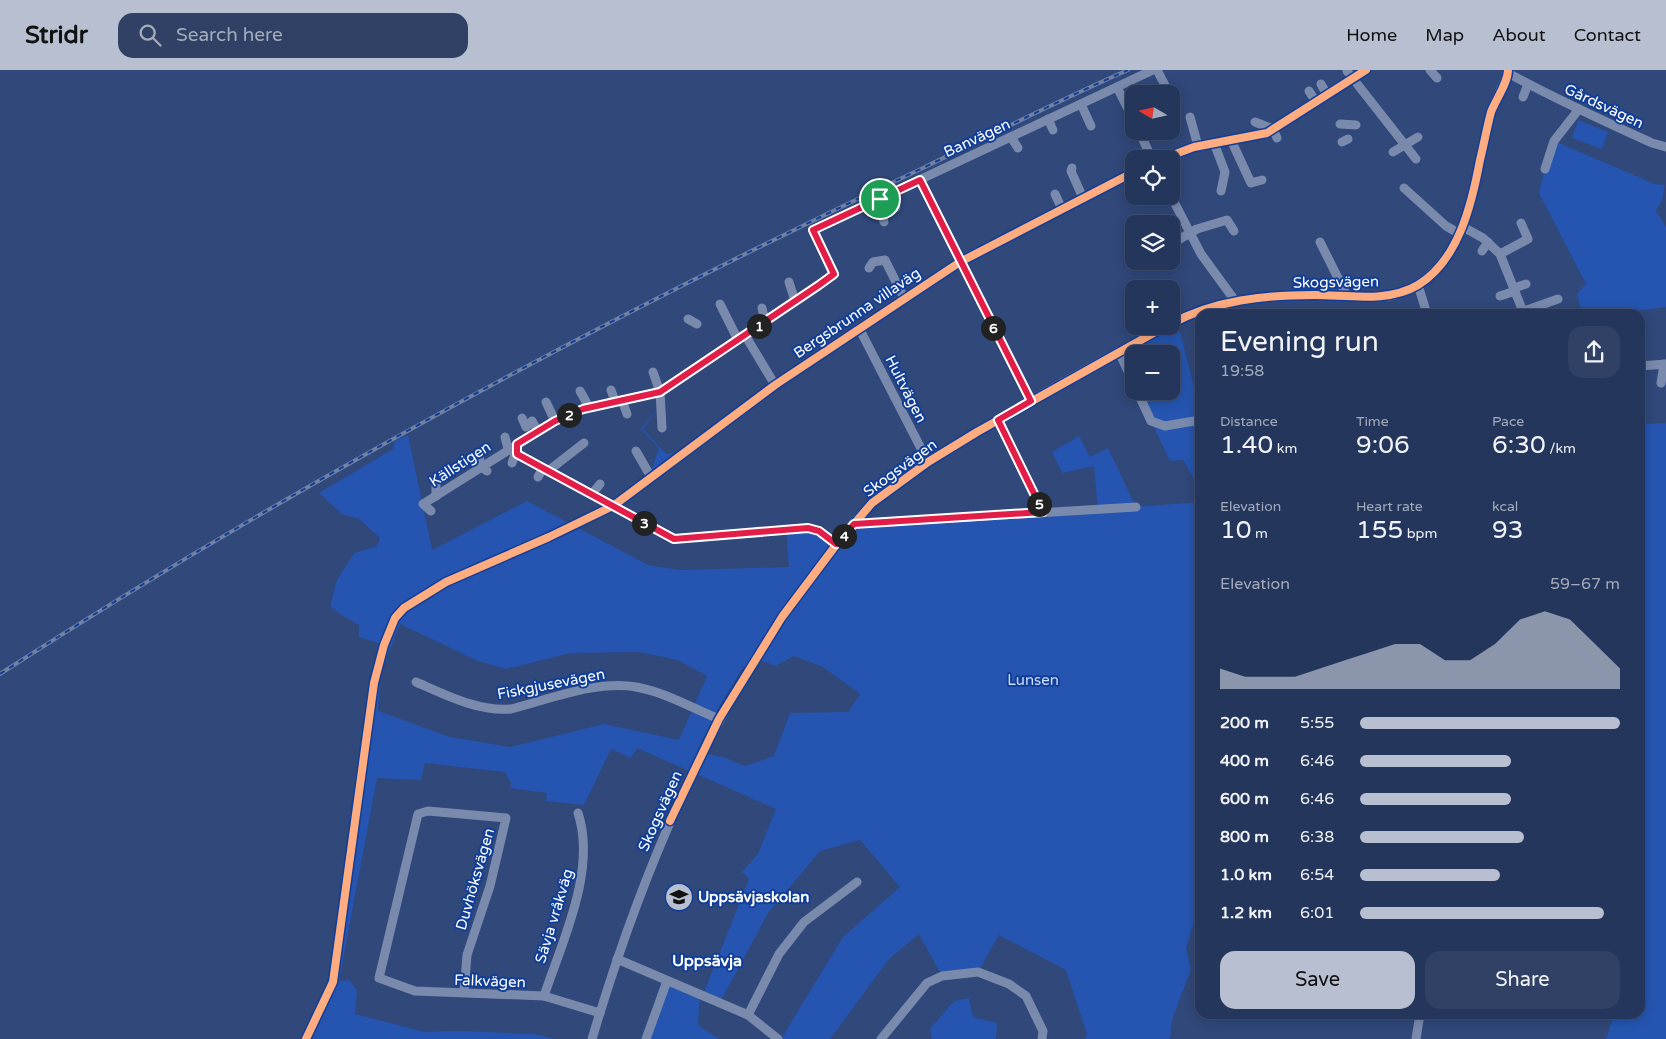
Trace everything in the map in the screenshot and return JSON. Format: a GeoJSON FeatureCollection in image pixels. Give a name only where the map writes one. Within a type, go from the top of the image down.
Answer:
{"type":"FeatureCollection","features":[{"type":"Feature","properties":{"kind":"street","name":"Banvägen"},"geometry":{"type":"LineString","coordinates":[[813,230],[920,180],[941,175],[976,158],[1011,137],[1155,70]]}},
{"type":"Feature","properties":{"kind":"street"},"geometry":{"type":"LineString","coordinates":[[1155,70],[1164,85]]}},
{"type":"Feature","properties":{"kind":"street"},"geometry":{"type":"LineString","coordinates":[[1430,70],[1437,78]]}},
{"type":"Feature","properties":{"kind":"street","name":"Gårdsvägen"},"geometry":{"type":"LineString","coordinates":[[1508,71],[1528,84],[1579,109],[1652,143],[1666,147]]}},
{"type":"Feature","properties":{"kind":"street","name":"Skogsvägen"},"geometry":{"type":"LineString","coordinates":[[1205,309],[1264,297],[1394,295],[1418,285],[1429,276],[1451,249],[1462,230],[1474,189],[1492,111],[1508,71]]}},
{"type":"Feature","properties":{"kind":"street"},"geometry":{"type":"LineString","coordinates":[[1180,153],[1198,146],[1231,140],[1242,134],[1267,133],[1327,94],[1355,79],[1416,159]]}},
{"type":"Feature","properties":{"kind":"street"},"geometry":{"type":"LineString","coordinates":[[1321,84],[1327,94]]}},
{"type":"Feature","properties":{"kind":"street"},"geometry":{"type":"LineString","coordinates":[[1523,97],[1528,84]]}},
{"type":"Feature","properties":{"kind":"street"},"geometry":{"type":"LineString","coordinates":[[1117,87],[1125,99]]}},
{"type":"Feature","properties":{"kind":"street"},"geometry":{"type":"LineString","coordinates":[[1309,91],[1316,102]]}},
{"type":"Feature","properties":{"kind":"street"},"geometry":{"type":"LineString","coordinates":[[1081,104],[1090,126]]}},
{"type":"Feature","properties":{"kind":"street"},"geometry":{"type":"LineString","coordinates":[[1545,169],[1554,141],[1579,109]]}},
{"type":"Feature","properties":{"kind":"street"},"geometry":{"type":"LineString","coordinates":[[1190,116],[1198,146]]}},
{"type":"Feature","properties":{"kind":"street"},"geometry":{"type":"LineString","coordinates":[[1048,119],[1053,130]]}},
{"type":"Feature","properties":{"kind":"street"},"geometry":{"type":"LineString","coordinates":[[1255,122],[1273,129],[1277,138]]}},
{"type":"Feature","properties":{"kind":"street"},"geometry":{"type":"LineString","coordinates":[[1340,124],[1356,125]]}},
{"type":"Feature","properties":{"kind":"street"},"geometry":{"type":"LineString","coordinates":[[1011,137],[1018,148]]}},
{"type":"Feature","properties":{"kind":"street"},"geometry":{"type":"LineString","coordinates":[[1393,152],[1418,137]]}},
{"type":"Feature","properties":{"kind":"street"},"geometry":{"type":"LineString","coordinates":[[1231,140],[1251,183],[1262,180]]}},
{"type":"Feature","properties":{"kind":"street"},"geometry":{"type":"LineString","coordinates":[[1214,143],[1224,172],[1221,190]]}},
{"type":"Feature","properties":{"kind":"street"},"geometry":{"type":"LineString","coordinates":[[1072,168],[1071,171],[1087,193]]}},
{"type":"Feature","properties":{"kind":"street","name":"Bergsbrunna villaväg"},"geometry":{"type":"LineString","coordinates":[[613,506],[775,385],[960,262],[1062,209],[1087,193],[1125,178]]}},
{"type":"Feature","properties":{"kind":"street"},"geometry":{"type":"LineString","coordinates":[[920,180],[1031,401]]}},
{"type":"Feature","properties":{"kind":"street"},"geometry":{"type":"LineString","coordinates":[[1404,188],[1446,226],[1462,230],[1488,242],[1500,254],[1520,309]]}},
{"type":"Feature","properties":{"kind":"street"},"geometry":{"type":"LineString","coordinates":[[1055,194],[1062,209]]}},
{"type":"Feature","properties":{"kind":"street"},"geometry":{"type":"LineString","coordinates":[[882,198],[892,209],[896,207]]}},
{"type":"Feature","properties":{"kind":"street"},"geometry":{"type":"LineString","coordinates":[[882,198],[885,210],[882,214],[884,222]]}},
{"type":"Feature","properties":{"kind":"street"},"geometry":{"type":"LineString","coordinates":[[1176,205],[1201,254],[1236,302]]}},
{"type":"Feature","properties":{"kind":"street"},"geometry":{"type":"LineString","coordinates":[[1180,239],[1190,233],[1227,220],[1234,231]]}},
{"type":"Feature","properties":{"kind":"street"},"geometry":{"type":"LineString","coordinates":[[1500,254],[1515,244],[1525,241],[1531,235],[1521,223],[1524,223]]}},
{"type":"Feature","properties":{"kind":"street","name":"Källstigen"},"geometry":{"type":"LineString","coordinates":[[431,511],[423,504],[440,492],[484,469],[508,449],[544,430],[555,421],[569,418],[588,408],[660,392],[704,366],[766,321],[773,311],[788,311],[795,301],[819,288],[834,274],[831,258],[815,242],[813,230]]}},
{"type":"Feature","properties":{"kind":"street"},"geometry":{"type":"LineString","coordinates":[[1320,242],[1346,296]]}},
{"type":"Feature","properties":{"kind":"street"},"geometry":{"type":"LineString","coordinates":[[1482,250],[1488,242]]}},
{"type":"Feature","properties":{"kind":"street"},"geometry":{"type":"LineString","coordinates":[[869,268],[873,262],[885,260],[904,298]]}},
{"type":"Feature","properties":{"kind":"street"},"geometry":{"type":"LineString","coordinates":[[789,282],[795,301]]}},
{"type":"Feature","properties":{"kind":"street"},"geometry":{"type":"LineString","coordinates":[[1500,296],[1526,284]]}},
{"type":"Feature","properties":{"kind":"street"},"geometry":{"type":"LineString","coordinates":[[1418,285],[1425,309]]}},
{"type":"Feature","properties":{"kind":"street"},"geometry":{"type":"LineString","coordinates":[[1532,309],[1558,300]]}},
{"type":"Feature","properties":{"kind":"street"},"geometry":{"type":"LineString","coordinates":[[720,304],[775,385]]}},
{"type":"Feature","properties":{"kind":"street"},"geometry":{"type":"LineString","coordinates":[[762,308],[766,321]]}},
{"type":"Feature","properties":{"kind":"street","name":"Skogsvägen"},"geometry":{"type":"LineString","coordinates":[[1180,320],[1195,313]]}},
{"type":"Feature","properties":{"kind":"street"},"geometry":{"type":"LineString","coordinates":[[688,319],[697,324]]}},
{"type":"Feature","properties":{"kind":"street","name":"Hultvägen"},"geometry":{"type":"LineString","coordinates":[[859,328],[928,462]]}},
{"type":"Feature","properties":{"kind":"street","name":"Skogsvägen"},"geometry":{"type":"LineString","coordinates":[[592,1039],[643,885],[670,821],[719,719],[782,617],[836,544],[872,503],[928,462],[1031,401],[1150,335]]}},
{"type":"Feature","properties":{"kind":"street"},"geometry":{"type":"LineString","coordinates":[[1119,352],[1125,365]]}},
{"type":"Feature","properties":{"kind":"street"},"geometry":{"type":"LineString","coordinates":[[1645,365],[1661,363],[1661,382]]}},
{"type":"Feature","properties":{"kind":"street"},"geometry":{"type":"LineString","coordinates":[[653,372],[660,392],[662,428]]}},
{"type":"Feature","properties":{"kind":"street"},"geometry":{"type":"LineString","coordinates":[[611,390],[627,414]]}},
{"type":"Feature","properties":{"kind":"street"},"geometry":{"type":"LineString","coordinates":[[580,391],[588,408]]}},
{"type":"Feature","properties":{"kind":"street"},"geometry":{"type":"LineString","coordinates":[[1141,400],[1151,421],[1165,426],[1195,421]]}},
{"type":"Feature","properties":{"kind":"street"},"geometry":{"type":"LineString","coordinates":[[546,402],[555,421]]}},
{"type":"Feature","properties":{"kind":"street"},"geometry":{"type":"LineString","coordinates":[[522,418],[526,426],[532,421],[544,430]]}},
{"type":"Feature","properties":{"kind":"street"},"geometry":{"type":"LineString","coordinates":[[998,420],[1043,512]]}},
{"type":"Feature","properties":{"kind":"street"},"geometry":{"type":"LineString","coordinates":[[505,436],[508,449],[674,539],[808,528],[819,531],[836,544]]}},
{"type":"Feature","properties":{"kind":"street"},"geometry":{"type":"LineString","coordinates":[[538,477],[546,469],[584,443]]}},
{"type":"Feature","properties":{"kind":"street"},"geometry":{"type":"LineString","coordinates":[[512,463],[517,454],[517,444]]}},
{"type":"Feature","properties":{"kind":"street"},"geometry":{"type":"LineString","coordinates":[[636,451],[651,477]]}},
{"type":"Feature","properties":{"kind":"street"},"geometry":{"type":"LineString","coordinates":[[479,455],[484,469]]}},
{"type":"Feature","properties":{"kind":"street"},"geometry":{"type":"LineString","coordinates":[[592,494],[600,484]]}},
{"type":"Feature","properties":{"kind":"street"},"geometry":{"type":"LineString","coordinates":[[854,524],[1136,507]]}},
{"type":"Feature","properties":{"kind":"street","name":"Fiskgjusevägen"},"geometry":{"type":"LineString","coordinates":[[416,682],[454,698],[496,710],[520,707],[604,685],[636,686],[663,695],[719,719]]}},
{"type":"Feature","properties":{"kind":"street","name":"Duvhöksvägen"},"geometry":{"type":"LineString","coordinates":[[379,978],[418,814],[428,811],[506,818],[496,861],[467,954],[464,993]]}},
{"type":"Feature","properties":{"kind":"street","name":"Sävja vråkväg"},"geometry":{"type":"LineString","coordinates":[[544,996],[583,870],[584,831],[578,813]]}},
{"type":"Feature","properties":{"kind":"street"},"geometry":{"type":"LineString","coordinates":[[748,1015],[779,954],[804,922],[857,882]]}},
{"type":"Feature","properties":{"kind":"street"},"geometry":{"type":"LineString","coordinates":[[618,959],[748,1015],[778,1039]]}},
{"type":"Feature","properties":{"kind":"street"},"geometry":{"type":"LineString","coordinates":[[881,1039],[927,984],[942,976],[969,972],[978,972],[996,979],[1026,996],[1043,1031],[1042,1039]]}},
{"type":"Feature","properties":{"kind":"street","name":"Falkvägen"},"geometry":{"type":"LineString","coordinates":[[379,978],[415,991],[544,996],[600,1013]]}},
{"type":"Feature","properties":{"kind":"street"},"geometry":{"type":"LineString","coordinates":[[646,1039],[667,981]]}},
{"type":"Feature","properties":{"kind":"street"},"geometry":{"type":"LineString","coordinates":[[1416,1039],[1419,1019]]}},
{"type":"Feature","properties":{"kind":"green space"},"geometry":{"type":"Polygon","coordinates":[[[1578,120],[1608,132],[1602,149],[1572,138],[1578,120]]]}},
{"type":"Feature","properties":{"kind":"green space"},"geometry":{"type":"Polygon","coordinates":[[[1554,141],[1655,184],[1665,185],[1662,200],[1656,211],[1666,227],[1666,307],[1645,310],[1581,309],[1577,294],[1586,284],[1539,193],[1549,152],[1554,141]]]}},
{"type":"Feature","properties":{"kind":"green space"},"geometry":{"type":"Polygon","coordinates":[[[1180,333],[1195,391],[1195,480],[1183,460],[1170,461],[1141,400],[1180,400],[1180,345],[1132,345],[1151,335],[1180,335],[1180,333]]]}},
{"type":"Feature","properties":{"kind":"green space"},"geometry":{"type":"Polygon","coordinates":[[[1125,349],[1125,365],[1119,352],[1125,349]]]}},
{"type":"Feature","properties":{"kind":"green space"},"geometry":{"type":"Polygon","coordinates":[[[659,406],[643,429],[666,454],[676,452],[651,471],[659,448],[641,429],[659,406]]]}},
{"type":"Feature","properties":{"kind":"green space"},"geometry":{"type":"Polygon","coordinates":[[[1666,423],[1666,1039],[1606,1039],[1612,1019],[1645,1019],[1645,424],[1666,423]]]}},
{"type":"Feature","properties":{"kind":"green space","name":"Lunsen"},"geometry":{"type":"Polygon","coordinates":[[[408,435],[432,550],[527,501],[648,565],[679,570],[789,567],[786,530],[808,528],[836,544],[854,524],[1098,509],[1094,466],[1062,473],[1052,452],[1079,436],[1090,457],[1108,448],[1136,507],[1195,502],[1195,918],[1186,948],[1191,969],[1172,1020],[1170,1039],[1085,1039],[1087,1034],[1066,970],[999,935],[978,972],[942,976],[919,934],[889,959],[830,1039],[781,1039],[843,937],[900,887],[860,840],[820,851],[768,913],[719,1004],[702,997],[749,879],[742,872],[758,854],[776,809],[637,748],[631,758],[611,749],[584,805],[546,801],[547,793],[510,788],[511,783],[505,772],[425,763],[421,780],[377,778],[339,981],[349,980],[357,990],[355,1014],[425,1032],[458,1031],[535,1034],[554,1039],[306,1039],[333,982],[374,683],[384,645],[359,637],[359,625],[330,606],[337,580],[354,553],[377,546],[380,538],[359,519],[342,514],[319,493],[393,449],[395,441],[408,435]],[[400,624],[381,672],[378,711],[450,737],[510,747],[604,724],[679,740],[707,676],[678,660],[639,652],[570,653],[506,669],[478,661],[400,624]],[[794,656],[776,666],[763,661],[743,667],[713,717],[697,752],[723,757],[745,766],[774,756],[790,713],[848,712],[860,694],[823,667],[794,656]]]}},
{"type":"Feature","properties":{"kind":"green space"},"geometry":{"type":"Polygon","coordinates":[[[667,981],[700,995],[698,1025],[719,1039],[646,1039],[667,981]]]}},
{"type":"Feature","properties":{"kind":"green space"},"geometry":{"type":"Polygon","coordinates":[[[969,998],[973,1017],[997,1023],[996,1039],[932,1039],[930,1029],[954,1001],[969,998]]]}},
{"type":"Feature","properties":{"kind":"railway"},"geometry":{"type":"LineString","coordinates":[[0,674],[225,535],[454,405],[571,343],[806,224],[1026,117],[1128,70]]}},
{"type":"Feature","properties":{"kind":"cycle path"},"geometry":{"type":"LineString","coordinates":[[1180,152],[1194,147],[1267,133],[1366,70]]}},
{"type":"Feature","properties":{"kind":"cycle path"},"geometry":{"type":"LineString","coordinates":[[1205,309],[1241,300],[1277,296],[1368,297],[1394,294],[1418,285],[1432,274],[1454,246],[1468,212],[1491,112],[1504,86],[1508,70]]}},
{"type":"Feature","properties":{"kind":"cycle path"},"geometry":{"type":"LineString","coordinates":[[306,1039],[333,982],[374,683],[384,645],[395,618],[404,608],[446,582],[549,537],[613,506],[775,385],[960,262],[1125,177]]}},
{"type":"Feature","properties":{"kind":"cycle path"},"geometry":{"type":"LineString","coordinates":[[1180,320],[1195,313]]}},
{"type":"Feature","properties":{"kind":"cycle path"},"geometry":{"type":"LineString","coordinates":[[670,821],[719,719],[782,617],[836,545],[872,503],[928,462],[977,432],[1150,335]]}},
{"type":"Feature","properties":{"kind":"place","name":"Uppsävjaskolan"},"geometry":{"type":"Point","coordinates":[679,897]}},
{"type":"Feature","properties":{"kind":"district","name":"Uppsävja"},"geometry":{"type":"Point","coordinates":[707,960]}},
{"type":"Feature","properties":{"kind":"route"},"geometry":{"type":"LineString","coordinates":[[920,180],[1031,401],[998,420],[1043,512],[854,524],[836,544],[819,531],[808,528],[674,539],[517,454],[517,444],[555,421],[583,409],[660,392],[834,274],[813,230],[880,199],[920,180]]}}]}
